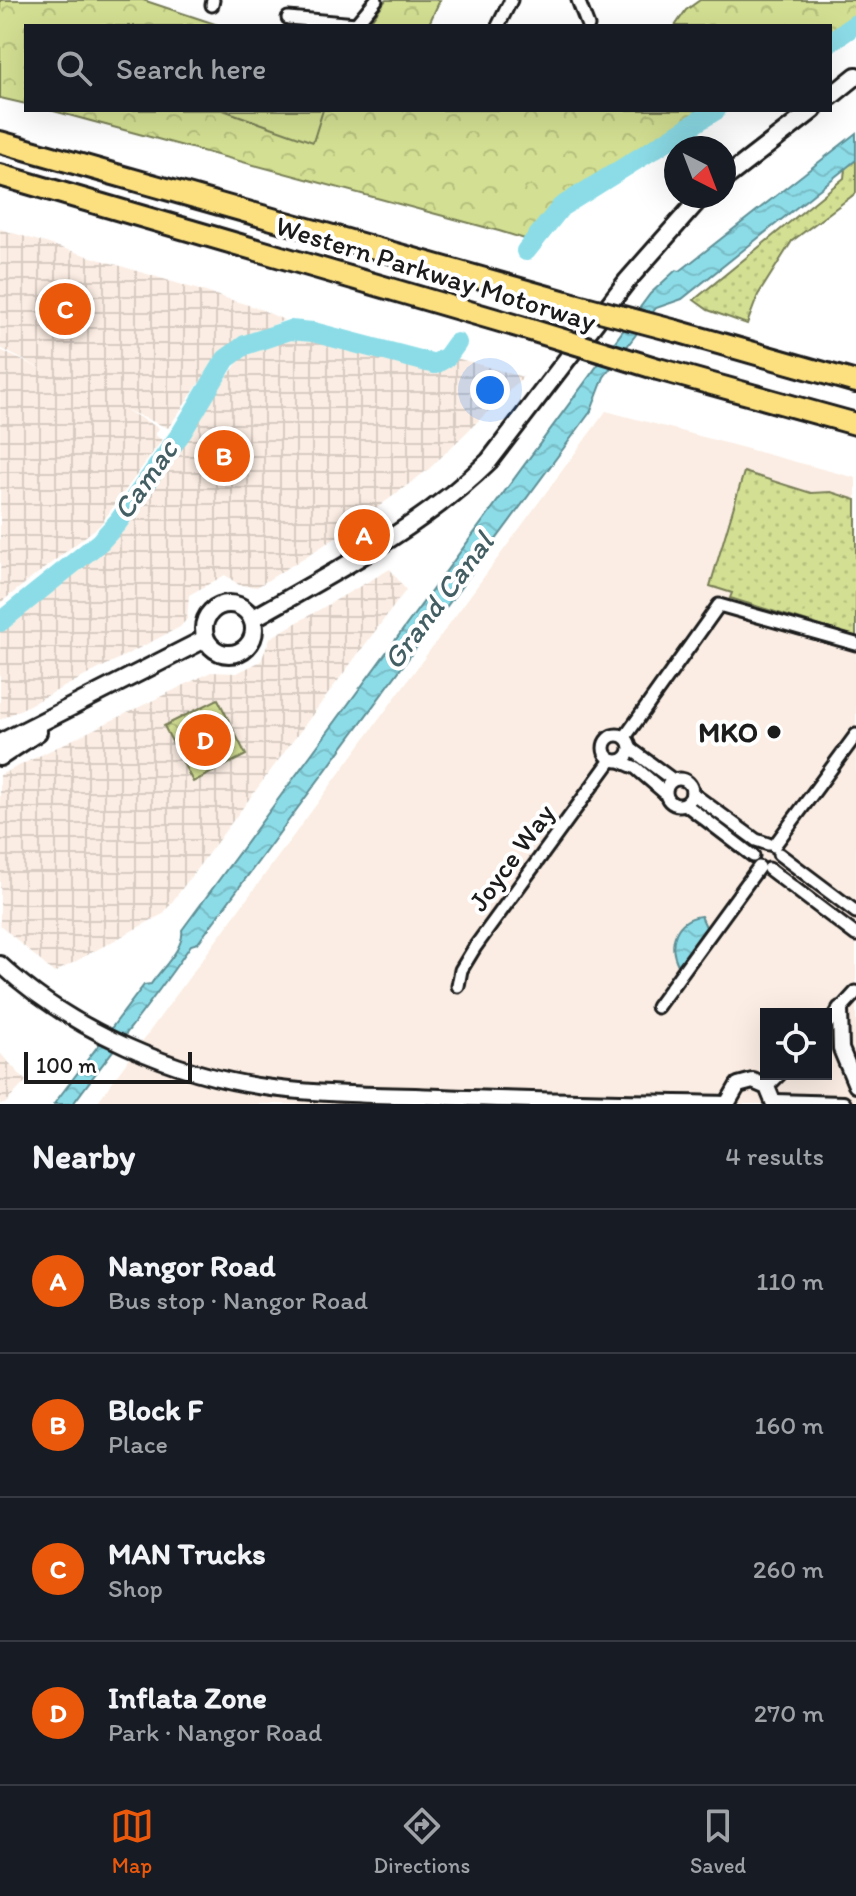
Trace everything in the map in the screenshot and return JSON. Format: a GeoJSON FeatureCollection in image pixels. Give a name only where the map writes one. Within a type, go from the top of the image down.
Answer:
{"type":"FeatureCollection","features":[{"type":"Feature","properties":{"kind":"highway","name":"Western Parkway Motorway"},"geometry":{"type":"LineString","coordinates":[[0,142],[856,382]]}},
{"type":"Feature","properties":{"kind":"highway","name":"Western Parkway Motorway"},"geometry":{"type":"LineString","coordinates":[[0,175],[658,369],[856,424]]}},
{"type":"Feature","properties":{"kind":"main road"},"geometry":{"type":"LineString","coordinates":[[832,95],[856,76]]}},
{"type":"Feature","properties":{"kind":"main road"},"geometry":{"type":"LineString","coordinates":[[736,170],[810,112]]}},
{"type":"Feature","properties":{"kind":"main road"},"geometry":{"type":"LineString","coordinates":[[252,619],[332,573],[467,482],[489,461],[666,234],[691,208]]}},
{"type":"Feature","properties":{"kind":"main road"},"geometry":{"type":"LineString","coordinates":[[224,605],[241,607],[252,619],[251,642],[239,652],[216,651],[205,639],[205,621],[216,608],[224,605]]}},
{"type":"Feature","properties":{"kind":"main road"},"geometry":{"type":"LineString","coordinates":[[0,743],[205,639]]}},
{"type":"Feature","properties":{"kind":"main road"},"geometry":{"type":"LineString","coordinates":[[0,757],[34,738],[49,718]]}},
{"type":"Feature","properties":{"kind":"street"},"geometry":{"type":"LineString","coordinates":[[288,18],[356,24],[376,0]]}},
{"type":"Feature","properties":{"kind":"street"},"geometry":{"type":"LineString","coordinates":[[499,24],[511,0]]}},
{"type":"Feature","properties":{"kind":"street"},"geometry":{"type":"LineString","coordinates":[[578,0],[587,24]]}},
{"type":"Feature","properties":{"kind":"street"},"geometry":{"type":"LineString","coordinates":[[616,761],[719,605],[856,644]]}},
{"type":"Feature","properties":{"kind":"street"},"geometry":{"type":"LineString","coordinates":[[774,848],[856,735]]}},
{"type":"Feature","properties":{"kind":"street"},"geometry":{"type":"LineString","coordinates":[[856,912],[774,848],[756,840],[692,793],[687,781],[673,780],[628,743],[613,736],[606,741],[605,754],[636,768],[673,804],[685,804],[856,935]]}},
{"type":"Feature","properties":{"kind":"street","name":"Joyce Way"},"geometry":{"type":"LineString","coordinates":[[458,986],[461,970],[475,947],[616,761]]}},
{"type":"Feature","properties":{"kind":"street"},"geometry":{"type":"LineString","coordinates":[[665,793],[673,780]]}},
{"type":"Feature","properties":{"kind":"street"},"geometry":{"type":"LineString","coordinates":[[685,804],[692,793]]}},
{"type":"Feature","properties":{"kind":"street"},"geometry":{"type":"LineString","coordinates":[[657,1007],[761,864],[760,846],[774,848]]}},
{"type":"Feature","properties":{"kind":"street"},"geometry":{"type":"LineString","coordinates":[[761,864],[778,862],[774,848]]}},
{"type":"Feature","properties":{"kind":"street"},"geometry":{"type":"LineString","coordinates":[[0,964],[44,1000],[139,1050],[191,1070],[269,1088],[468,1099],[726,1104],[732,1090],[745,1082],[767,1087]]}},
{"type":"Feature","properties":{"kind":"street"},"geometry":{"type":"LineString","coordinates":[[832,1018],[856,992]]}},
{"type":"Feature","properties":{"kind":"street"},"geometry":{"type":"LineString","coordinates":[[840,1009],[841,1049],[856,1085]]}},
{"type":"Feature","properties":{"kind":"street"},"geometry":{"type":"LineString","coordinates":[[767,1087],[774,1080]]}},
{"type":"Feature","properties":{"kind":"street"},"geometry":{"type":"LineString","coordinates":[[767,1087],[774,1103],[843,1104]]}},
{"type":"Feature","properties":{"kind":"shaded area"},"geometry":{"type":"Polygon","coordinates":[[[0,229],[258,308],[284,320],[235,343],[219,355],[168,428],[124,409],[159,428],[155,435],[162,440],[100,525],[0,603],[0,350],[47,372],[0,348],[0,229]]]}},
{"type":"Feature","properties":{"kind":"shaded area"},"geometry":{"type":"Polygon","coordinates":[[[295,336],[432,369],[444,367],[456,358],[523,377],[429,469],[345,532],[257,587],[239,585],[225,575],[189,595],[187,619],[180,627],[0,720],[0,632],[118,530],[243,355],[295,336]]]}},
{"type":"Feature","properties":{"kind":"shaded area"},"geometry":{"type":"Polygon","coordinates":[[[606,411],[856,478],[856,1104],[96,1104],[606,411]]]}},
{"type":"Feature","properties":{"kind":"shaded area"},"geometry":{"type":"Polygon","coordinates":[[[390,569],[406,590],[163,914],[54,973],[0,925],[0,775],[211,672],[237,673],[261,661],[270,638],[390,569]]]}},
{"type":"Feature","properties":{"kind":"shaded area"},"geometry":{"type":"Polygon","coordinates":[[[0,1053],[26,1081],[5,1104],[0,1104],[0,1053]]]}},
{"type":"Feature","properties":{"kind":"green space"},"geometry":{"type":"Polygon","coordinates":[[[0,0],[143,0],[215,24],[24,24],[24,104],[0,98],[0,0]]]}},
{"type":"Feature","properties":{"kind":"green space"},"geometry":{"type":"Polygon","coordinates":[[[386,0],[440,0],[429,24],[368,24],[386,0]]]}},
{"type":"Feature","properties":{"kind":"green space"},"geometry":{"type":"Polygon","coordinates":[[[700,0],[856,0],[856,18],[832,37],[832,24],[676,24],[686,10],[700,0]]]}},
{"type":"Feature","properties":{"kind":"green space"},"geometry":{"type":"Polygon","coordinates":[[[57,112],[706,112],[570,197],[526,247],[525,239],[57,112]]]}},
{"type":"Feature","properties":{"kind":"green space"},"geometry":{"type":"Polygon","coordinates":[[[229,112],[322,112],[313,142],[229,112]]]}},
{"type":"Feature","properties":{"kind":"green space"},"geometry":{"type":"Polygon","coordinates":[[[856,160],[856,193],[792,241],[758,295],[747,324],[708,310],[694,300],[844,178],[845,168],[856,160]]]}},
{"type":"Feature","properties":{"kind":"green space"},"geometry":{"type":"Polygon","coordinates":[[[744,472],[811,493],[831,492],[856,500],[856,637],[730,598],[732,593],[710,586],[744,472]]]}},
{"type":"Feature","properties":{"kind":"green space"},"geometry":{"type":"Polygon","coordinates":[[[218,699],[246,755],[193,782],[164,726],[218,699]]]}},
{"type":"Feature","properties":{"kind":"water","name":"Grand Canal"},"geometry":{"type":"Polygon","coordinates":[[[856,133],[856,160],[682,299],[656,308],[604,377],[591,411],[198,943],[191,945],[73,1104],[54,1104],[144,985],[151,984],[171,958],[180,944],[182,930],[650,294],[676,270],[680,271],[856,133]]]}},
{"type":"Feature","properties":{"kind":"water"},"geometry":{"type":"Polygon","coordinates":[[[701,916],[706,927],[678,965],[673,948],[676,933],[685,922],[701,916]]]}},
{"type":"Feature","properties":{"kind":"waterway","name":"Camac"},"geometry":{"type":"LineString","coordinates":[[832,41],[856,24]]}},
{"type":"Feature","properties":{"kind":"waterway","name":"Camac"},"geometry":{"type":"LineString","coordinates":[[526,251],[561,207],[713,112]]}},
{"type":"Feature","properties":{"kind":"waterway","name":"Camac"},"geometry":{"type":"LineString","coordinates":[[0,622],[100,542],[118,522],[182,432],[226,359],[245,345],[290,330],[313,332],[435,364],[447,357],[457,343]]}},
{"type":"Feature","properties":{"kind":"place","name":"MAN Trucks"},"geometry":{"type":"Point","coordinates":[65,309]}},
{"type":"Feature","properties":{"kind":"place","name":"Block F"},"geometry":{"type":"Point","coordinates":[224,456]}},
{"type":"Feature","properties":{"kind":"place","name":"Nangor Road"},"geometry":{"type":"Point","coordinates":[364,535]}},
{"type":"Feature","properties":{"kind":"place","name":"MKO"},"geometry":{"type":"Point","coordinates":[774,732]}},
{"type":"Feature","properties":{"kind":"place","name":"Inflata Zone"},"geometry":{"type":"Point","coordinates":[205,740]}}]}
